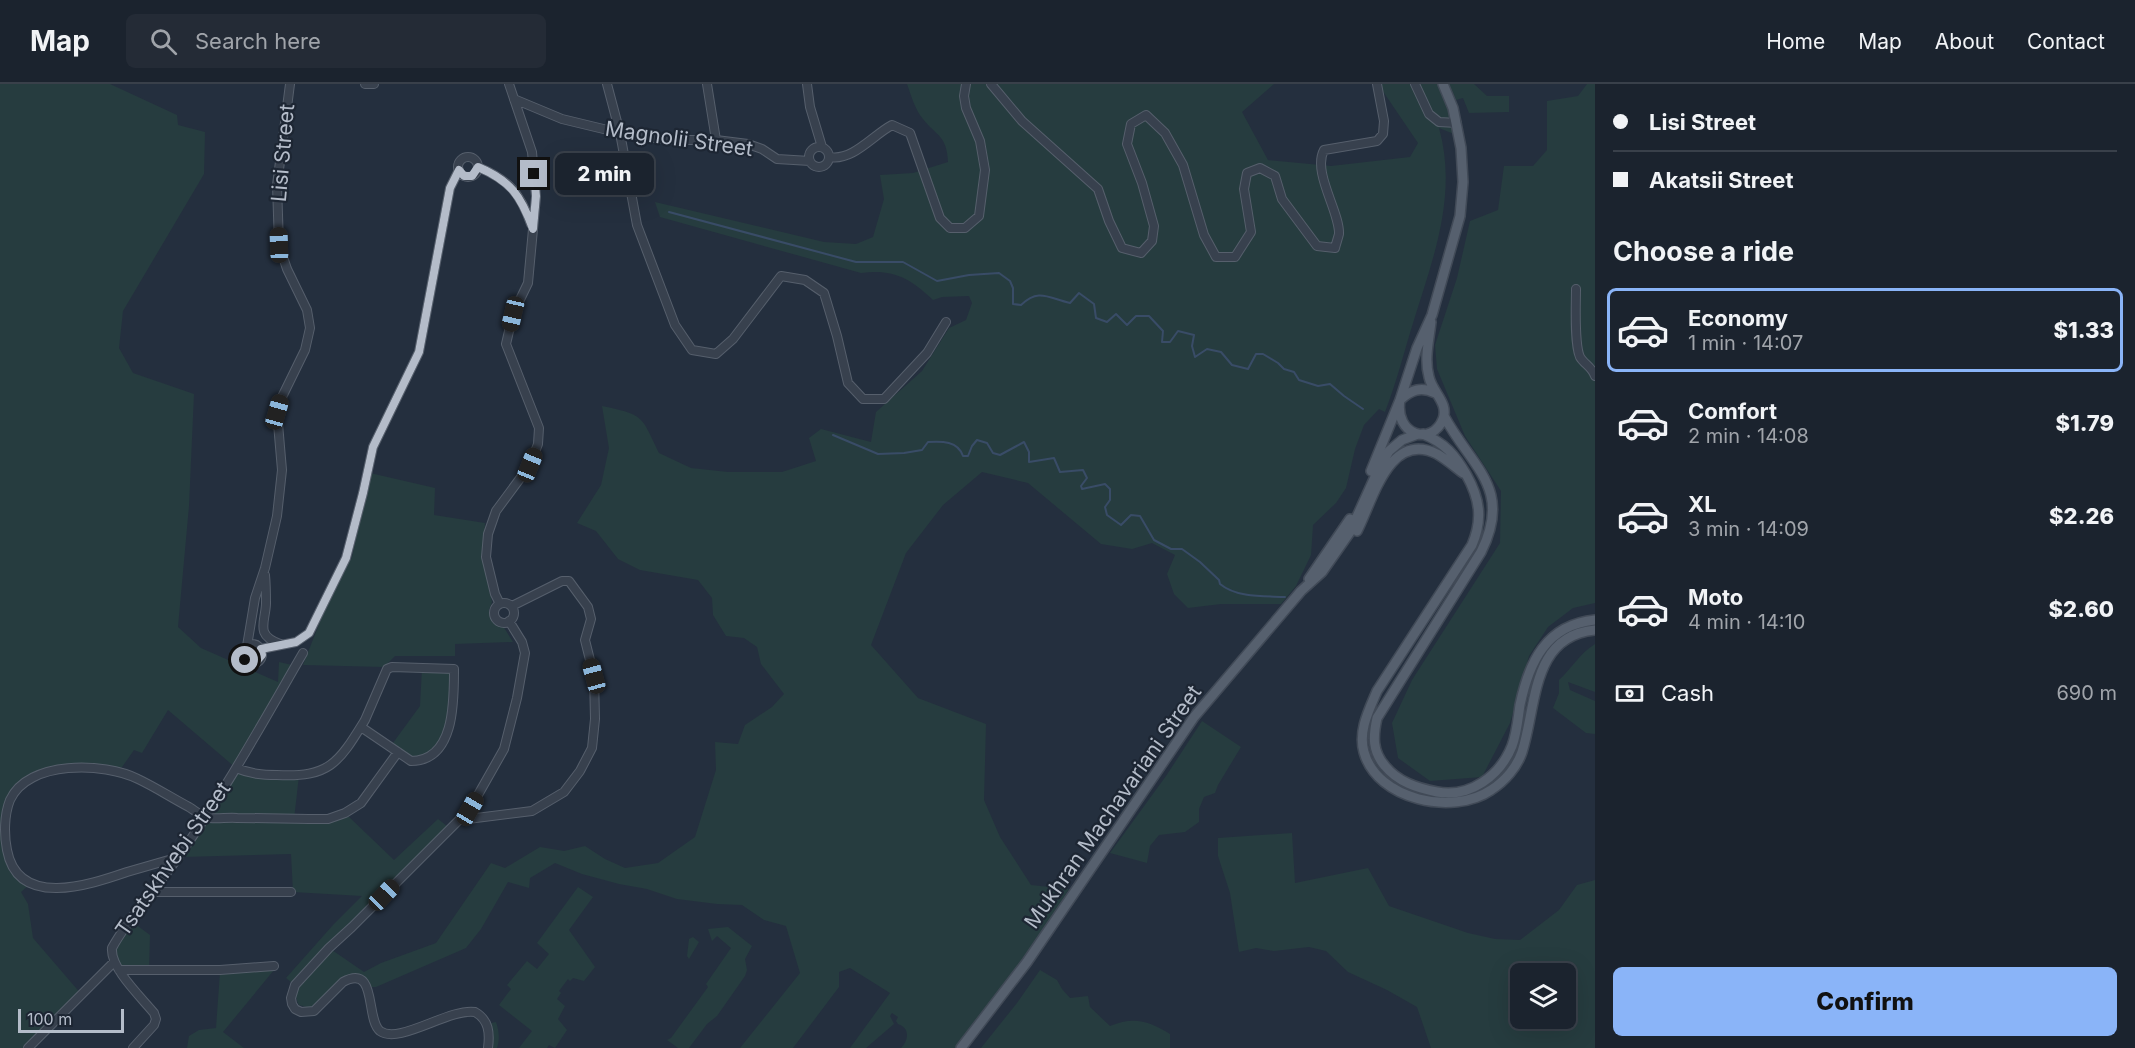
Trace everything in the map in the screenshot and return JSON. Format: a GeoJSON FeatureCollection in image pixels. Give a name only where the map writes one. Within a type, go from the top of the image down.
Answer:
{"type":"FeatureCollection","features":[{"type":"Feature","properties":{"kind":"main road","name":"Mukhran Machavariani Street"},"geometry":{"type":"LineString","coordinates":[[961,1048],[1027,962],[1194,717],[1301,591],[1339,538],[1353,514],[1432,315],[1460,216],[1462,170],[1457,123],[1443,84]]}},
{"type":"Feature","properties":{"kind":"main road"},"geometry":{"type":"LineString","coordinates":[[1432,315],[1426,364],[1429,378],[1435,393],[1443,404],[1444,416],[1487,483],[1492,499],[1492,524],[1481,552],[1377,718],[1374,743],[1376,752],[1384,765],[1396,777],[1416,788],[1440,792],[1472,789],[1488,780],[1506,758],[1513,744],[1528,675],[1542,647],[1574,624],[1595,620]]}},
{"type":"Feature","properties":{"kind":"main road"},"geometry":{"type":"LineString","coordinates":[[1435,393],[1416,389],[1400,400],[1401,421],[1411,432],[1436,439],[1457,459],[1475,492],[1479,507],[1477,534],[1377,691],[1365,717],[1363,745],[1373,769],[1384,783],[1412,798],[1458,801],[1471,799],[1491,791],[1503,782],[1514,768],[1521,753],[1539,680],[1552,650],[1565,639],[1584,631],[1595,630]]}},
{"type":"Feature","properties":{"kind":"main road"},"geometry":{"type":"LineString","coordinates":[[1421,434],[1437,429],[1444,416]]}},
{"type":"Feature","properties":{"kind":"main road","name":"Mukhran Machavariani Street"},"geometry":{"type":"LineString","coordinates":[[1301,591],[1322,572],[1350,532],[1383,459],[1397,443],[1421,434]]}},
{"type":"Feature","properties":{"kind":"main road"},"geometry":{"type":"LineString","coordinates":[[1322,572],[1351,541],[1389,464],[1400,454],[1413,449],[1432,452],[1467,477]]}},
{"type":"Feature","properties":{"kind":"street","name":"Lisi Street"},"geometry":{"type":"LineString","coordinates":[[247,646],[255,598],[265,568],[277,516],[282,471],[277,412],[305,350],[310,328],[307,310],[286,269],[279,245],[277,185],[290,84]]}},
{"type":"Feature","properties":{"kind":"street"},"geometry":{"type":"LineString","coordinates":[[365,84],[374,84]]}},
{"type":"Feature","properties":{"kind":"street"},"geometry":{"type":"LineString","coordinates":[[500,604],[495,594],[486,557],[488,534],[496,511],[530,465],[538,444],[539,428],[506,344],[513,314],[528,283],[536,196],[532,152],[509,84]]}},
{"type":"Feature","properties":{"kind":"street"},"geometry":{"type":"LineString","coordinates":[[607,84],[620,133],[637,225],[675,325],[692,350],[716,354],[733,339],[781,276],[806,280],[824,293],[848,383],[863,399],[884,399],[927,353],[946,322]]}},
{"type":"Feature","properties":{"kind":"street"},"geometry":{"type":"LineString","coordinates":[[707,84],[716,140]]}},
{"type":"Feature","properties":{"kind":"street"},"geometry":{"type":"LineString","coordinates":[[807,84],[810,107],[822,147],[828,151],[830,157],[827,163],[815,166],[810,161],[809,154],[813,149],[822,147]]}},
{"type":"Feature","properties":{"kind":"street"},"geometry":{"type":"LineString","coordinates":[[830,157],[838,158],[868,142],[892,125],[910,133],[940,218],[950,228],[965,228],[979,216],[985,170],[980,141],[966,108],[964,96],[966,84]]}},
{"type":"Feature","properties":{"kind":"street"},"geometry":{"type":"LineString","coordinates":[[991,84],[1022,121],[1098,189],[1109,221],[1122,248],[1141,253],[1152,241],[1154,226],[1142,183],[1127,144],[1131,124],[1146,116],[1165,133],[1183,165],[1204,235],[1216,256],[1235,256],[1251,232],[1244,189],[1247,173],[1260,168],[1275,176],[1282,199],[1317,246],[1335,248],[1339,234],[1322,165],[1322,154],[1324,150],[1377,141],[1383,134],[1384,121],[1377,84]]}},
{"type":"Feature","properties":{"kind":"street"},"geometry":{"type":"LineString","coordinates":[[1415,84],[1429,114],[1438,123],[1457,123]]}},
{"type":"Feature","properties":{"kind":"street","name":"Magnolii Street"},"geometry":{"type":"LineString","coordinates":[[514,99],[562,119],[620,133],[669,140],[716,140],[748,144],[762,149],[777,159],[810,161]]}},
{"type":"Feature","properties":{"kind":"street"},"geometry":{"type":"LineString","coordinates":[[261,649],[296,642],[309,633],[346,558],[373,447],[419,352],[450,188],[459,170],[460,161],[465,158],[474,159],[478,167],[494,174],[511,187],[523,202],[533,229]]}},
{"type":"Feature","properties":{"kind":"street"},"geometry":{"type":"LineString","coordinates":[[459,170],[464,176],[470,177],[478,167]]}},
{"type":"Feature","properties":{"kind":"street"},"geometry":{"type":"LineString","coordinates":[[1576,289],[1577,339],[1580,356],[1593,370],[1595,376]]}},
{"type":"Feature","properties":{"kind":"street","name":"Lisi Street"},"geometry":{"type":"LineString","coordinates":[[265,568],[266,605],[263,627],[268,638],[283,644]]}},
{"type":"Feature","properties":{"kind":"street"},"geometry":{"type":"LineString","coordinates":[[458,820],[532,811],[564,792],[580,771],[592,748],[595,719],[594,676],[585,640],[591,619],[588,607],[569,581],[562,581],[512,606]]}},
{"type":"Feature","properties":{"kind":"street"},"geometry":{"type":"LineString","coordinates":[[506,603],[512,606],[514,613],[508,621],[503,622],[496,618],[495,610],[500,604],[506,603]]}},
{"type":"Feature","properties":{"kind":"street"},"geometry":{"type":"LineString","coordinates":[[488,1048],[487,1023],[475,1012],[462,1012],[399,1034],[386,1034],[380,1031],[372,1017],[369,990],[359,980],[348,979],[342,982],[314,1011],[301,1012],[295,1009],[292,1004],[291,991],[329,948],[470,809],[504,749],[510,731],[525,653],[522,642],[508,621]]}},
{"type":"Feature","properties":{"kind":"street"},"geometry":{"type":"LineString","coordinates":[[256,645],[261,649],[262,655],[259,661],[250,663],[245,660],[243,654],[247,646],[256,645]]}},
{"type":"Feature","properties":{"kind":"street","name":"Tsatskhvebi Street"},"geometry":{"type":"LineString","coordinates":[[28,1048],[114,962],[112,948],[179,857],[205,817],[303,653]]}},
{"type":"Feature","properties":{"kind":"street"},"geometry":{"type":"LineString","coordinates":[[236,768],[252,774],[299,776],[323,771],[336,761],[361,727],[387,669],[392,667],[454,669],[454,710],[448,732],[437,751],[429,758],[411,761],[361,727]]}},
{"type":"Feature","properties":{"kind":"street"},"geometry":{"type":"LineString","coordinates":[[179,857],[76,887],[40,886],[22,877],[9,858],[5,827],[10,801],[20,785],[32,776],[52,770],[99,769],[120,772],[137,778],[205,817],[327,819],[345,813],[361,803],[398,752]]}},
{"type":"Feature","properties":{"kind":"street"},"geometry":{"type":"LineString","coordinates":[[153,892],[291,892]]}},
{"type":"Feature","properties":{"kind":"street"},"geometry":{"type":"LineString","coordinates":[[114,962],[154,1013],[156,1019],[154,1025],[133,1048]]}},
{"type":"Feature","properties":{"kind":"street"},"geometry":{"type":"LineString","coordinates":[[119,970],[220,970],[274,966]]}},
{"type":"Feature","properties":{"kind":"green space"},"geometry":{"type":"Polygon","coordinates":[[[0,84],[110,84],[177,115],[178,125],[205,132],[204,174],[123,311],[119,348],[133,373],[194,394],[189,506],[178,627],[201,648],[278,682],[279,662],[292,665],[237,768],[299,776],[294,819],[205,817],[236,768],[168,710],[142,753],[134,750],[120,770],[52,770],[20,785],[6,817],[9,858],[31,883],[21,892],[28,904],[33,938],[82,995],[28,1048],[0,1048],[0,84]]]}},
{"type":"Feature","properties":{"kind":"green space"},"geometry":{"type":"Polygon","coordinates":[[[907,84],[1274,84],[1242,112],[1268,160],[1331,166],[1410,157],[1418,143],[1378,84],[1443,84],[1459,136],[1439,128],[1446,181],[1440,232],[1433,257],[1385,412],[1379,409],[1364,425],[1355,449],[1346,488],[1336,503],[1313,525],[1311,555],[1296,586],[1281,604],[1221,604],[1188,608],[1174,594],[1167,574],[1175,555],[1152,543],[1132,549],[1101,544],[1028,483],[982,472],[943,505],[906,553],[871,645],[918,698],[986,724],[984,800],[1000,837],[1031,885],[1069,889],[1030,951],[955,1048],[901,1048],[907,1034],[905,1028],[896,1021],[898,1017],[892,1013],[890,1016],[894,1024],[866,1048],[850,1048],[890,993],[850,968],[839,972],[839,987],[793,1048],[740,1048],[800,973],[786,926],[764,920],[742,905],[677,899],[647,889],[582,874],[555,863],[530,878],[529,888],[508,882],[481,929],[466,948],[376,987],[371,987],[368,982],[347,975],[315,1006],[310,1008],[299,1005],[296,994],[299,984],[332,950],[364,972],[381,963],[436,943],[491,863],[505,868],[540,847],[564,851],[585,846],[625,868],[658,863],[695,837],[716,770],[715,742],[738,744],[745,725],[772,707],[784,694],[761,664],[757,647],[744,638],[726,636],[713,615],[712,598],[698,580],[640,570],[618,559],[596,531],[577,523],[601,485],[609,448],[602,406],[626,412],[640,419],[659,453],[691,468],[728,472],[782,472],[816,461],[809,438],[821,429],[871,442],[876,412],[922,371],[949,328],[966,320],[972,303],[969,296],[942,297],[933,300],[917,286],[892,274],[861,273],[660,217],[655,202],[824,242],[856,244],[873,237],[884,199],[880,175],[913,173],[948,162],[946,146],[920,115],[907,84]]]}},
{"type":"Feature","properties":{"kind":"green space"},"geometry":{"type":"Polygon","coordinates":[[[1449,84],[1474,84],[1487,96],[1509,96],[1509,112],[1469,113],[1463,98],[1456,100],[1449,84]]]}},
{"type":"Feature","properties":{"kind":"green space"},"geometry":{"type":"Polygon","coordinates":[[[1587,84],[1595,84],[1595,603],[1573,608],[1548,627],[1529,656],[1510,723],[1482,777],[1430,781],[1398,758],[1392,723],[1412,680],[1500,543],[1501,491],[1465,436],[1437,369],[1435,345],[1457,278],[1470,221],[1498,210],[1504,166],[1533,166],[1547,150],[1547,101],[1578,96],[1587,84]]]}},
{"type":"Feature","properties":{"kind":"green space"},"geometry":{"type":"Polygon","coordinates":[[[370,473],[435,488],[434,515],[485,523],[483,562],[492,602],[489,610],[493,623],[503,626],[513,642],[455,644],[455,656],[395,656],[384,667],[303,665],[325,609],[352,557],[370,473]]]}},
{"type":"Feature","properties":{"kind":"green space"},"geometry":{"type":"Polygon","coordinates":[[[1595,644],[1595,692],[1568,682],[1570,690],[1595,701],[1595,734],[1586,733],[1553,708],[1559,693],[1559,680],[1595,644]]]}},
{"type":"Feature","properties":{"kind":"green space"},"geometry":{"type":"Polygon","coordinates":[[[422,668],[454,669],[454,710],[437,751],[411,761],[390,747],[420,706],[422,668]]]}},
{"type":"Feature","properties":{"kind":"green space"},"geometry":{"type":"Polygon","coordinates":[[[1202,721],[1241,747],[1215,793],[1204,797],[1199,809],[1199,822],[1185,832],[1159,835],[1150,846],[1147,863],[1110,853],[1166,776],[1202,721]]]}},
{"type":"Feature","properties":{"kind":"green space"},"geometry":{"type":"Polygon","coordinates":[[[347,815],[394,860],[438,819],[447,826],[292,983],[286,978],[362,896],[293,892],[291,854],[182,857],[208,819],[328,822],[347,815]]]}},
{"type":"Feature","properties":{"kind":"green space"},"geometry":{"type":"Polygon","coordinates":[[[1292,833],[1295,883],[1368,868],[1389,906],[1468,933],[1495,939],[1520,940],[1559,910],[1577,885],[1595,880],[1595,1048],[1431,1048],[1417,1007],[1348,972],[1326,951],[1309,947],[1274,951],[1256,948],[1239,952],[1230,893],[1218,856],[1218,838],[1292,833]]]}},
{"type":"Feature","properties":{"kind":"green space"},"geometry":{"type":"Polygon","coordinates":[[[578,887],[593,897],[569,930],[595,967],[584,981],[568,979],[559,991],[561,993],[557,999],[565,1006],[558,1019],[567,1030],[555,1048],[549,1045],[547,1048],[519,1048],[532,1031],[499,1005],[511,989],[507,985],[527,961],[537,969],[549,954],[537,943],[578,887]]]}},
{"type":"Feature","properties":{"kind":"green space"},"geometry":{"type":"Polygon","coordinates":[[[131,921],[150,935],[149,970],[119,970],[111,953],[131,921]]]}},
{"type":"Feature","properties":{"kind":"green space"},"geometry":{"type":"Polygon","coordinates":[[[728,927],[752,946],[745,959],[747,970],[745,976],[717,1016],[707,1024],[689,1048],[678,1048],[667,1040],[671,1038],[708,987],[706,984],[731,948],[717,936],[712,941],[708,929],[728,927]]]}},
{"type":"Feature","properties":{"kind":"green space"},"geometry":{"type":"Polygon","coordinates":[[[693,937],[699,942],[689,959],[687,956],[689,939],[693,937]]]}},
{"type":"Feature","properties":{"kind":"green space"},"geometry":{"type":"Polygon","coordinates":[[[274,970],[223,1032],[244,1048],[187,1048],[189,1036],[199,1030],[216,1028],[220,972],[274,970]]]}},
{"type":"Feature","properties":{"kind":"green space"},"geometry":{"type":"Polygon","coordinates":[[[1040,970],[1057,980],[1070,998],[1088,996],[1090,1007],[1110,1026],[1127,1021],[1141,1021],[1170,1034],[1170,1048],[981,1048],[1040,970]]]}},
{"type":"Feature","properties":{"kind":"green space"},"geometry":{"type":"Polygon","coordinates":[[[496,1022],[499,1035],[498,1045],[497,1048],[491,1048],[491,1023],[496,1022]]]}},
{"type":"Feature","properties":{"kind":"waterway"},"geometry":{"type":"LineString","coordinates":[[669,212],[856,262],[903,262],[937,281],[969,275],[999,273],[1010,281],[1013,288],[1013,304],[1021,305],[1039,296],[1070,303],[1079,293],[1094,304],[1096,318],[1107,322],[1116,314],[1127,325],[1136,316],[1149,316],[1163,331],[1162,342],[1170,342],[1178,331],[1194,335],[1192,346],[1195,357],[1207,349],[1221,352],[1232,365],[1248,369],[1256,354],[1263,354],[1284,369],[1294,372],[1299,380],[1318,386],[1330,384],[1363,409]]}},
{"type":"Feature","properties":{"kind":"waterway"},"geometry":{"type":"LineString","coordinates":[[833,435],[878,454],[922,450],[928,442],[939,442],[949,443],[957,447],[963,456],[968,456],[977,440],[987,443],[993,453],[1000,455],[1024,442],[1029,452],[1029,462],[1054,458],[1060,472],[1083,470],[1087,478],[1081,486],[1082,489],[1105,484],[1110,489],[1110,500],[1105,507],[1107,515],[1121,525],[1131,515],[1140,516],[1154,540],[1171,549],[1182,549],[1200,562],[1227,589],[1251,595],[1285,597]]}},
{"type":"Feature","properties":{"kind":"route"},"geometry":{"type":"LineString","coordinates":[[245,660],[250,663],[259,661],[262,655],[261,649],[296,642],[309,633],[346,558],[373,447],[419,352],[450,188],[454,178],[459,170],[464,176],[470,177],[478,167],[494,174],[511,187],[523,202],[533,229],[536,196],[534,174]]}}]}
